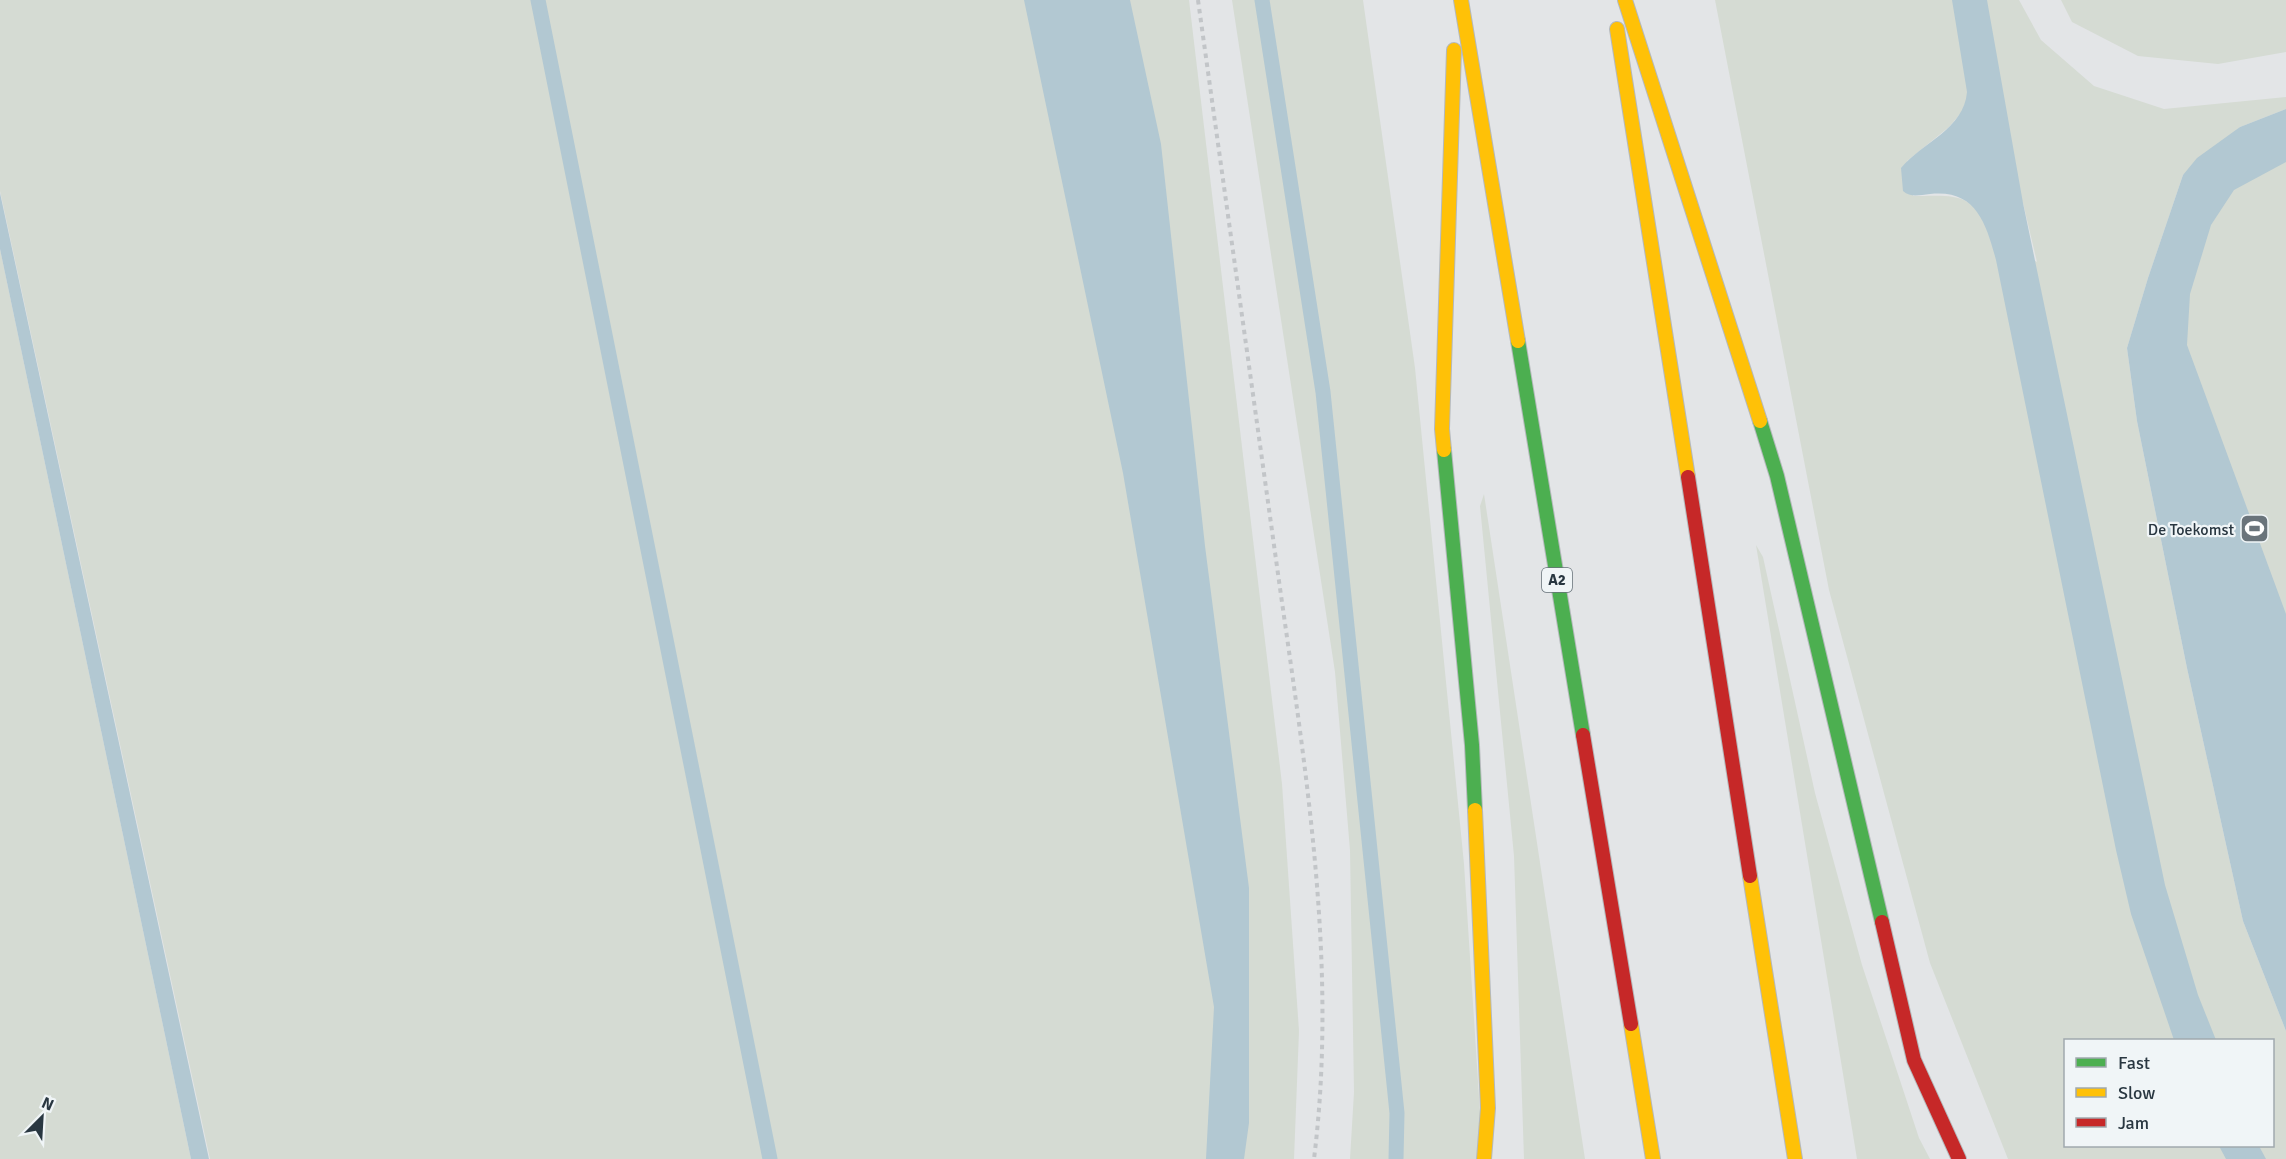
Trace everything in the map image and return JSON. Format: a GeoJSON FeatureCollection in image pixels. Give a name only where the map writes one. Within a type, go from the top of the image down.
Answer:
{"type":"FeatureCollection","features":[{"type":"Feature","properties":{"kind":"highway"},"geometry":{"type":"LineString","coordinates":[[1456,0],[1442,429],[1472,745],[1488,1108],[1484,1159]]}},
{"type":"Feature","properties":{"kind":"highway","name":"A2"},"geometry":{"type":"LineString","coordinates":[[1461,0],[1653,1159]]}},
{"type":"Feature","properties":{"kind":"highway"},"geometry":{"type":"LineString","coordinates":[[1612,0],[1795,1159]]}},
{"type":"Feature","properties":{"kind":"highway"},"geometry":{"type":"LineString","coordinates":[[1625,0],[1778,476],[1914,1060],[1959,1159]]}},
{"type":"Feature","properties":{"kind":"path"},"geometry":{"type":"LineString","coordinates":[[1198,0],[1312,816],[1324,986],[1314,1159]]}},
{"type":"Feature","properties":{"kind":"shaded area"},"geometry":{"type":"Polygon","coordinates":[[[0,0],[1189,0],[1282,784],[1299,1031],[1294,1159],[210,1159],[0,191],[0,0]]]}},
{"type":"Feature","properties":{"kind":"shaded area"},"geometry":{"type":"Polygon","coordinates":[[[1232,0],[1363,0],[1415,368],[1464,864],[1483,1159],[1350,1159],[1354,1092],[1350,850],[1335,672],[1232,0]]]}},
{"type":"Feature","properties":{"kind":"shaded area"},"geometry":{"type":"Polygon","coordinates":[[[1715,0],[2019,0],[2041,40],[2094,86],[2164,109],[2286,97],[2286,109],[2240,127],[2183,175],[2127,348],[2137,421],[2187,668],[2243,921],[2286,1031],[2286,1159],[2008,1159],[1930,963],[1829,590],[1715,0]],[[1966,107],[1949,127],[1907,161],[1913,196],[1951,197],[1969,203],[1984,221],[1990,236],[2037,262],[2023,203],[1966,107]]]}},
{"type":"Feature","properties":{"kind":"shaded area"},"geometry":{"type":"Polygon","coordinates":[[[2061,0],[2286,0],[2286,52],[2218,64],[2138,56],[2072,22],[2061,0]]]}},
{"type":"Feature","properties":{"kind":"shaded area","name":"De Toekomst"},"geometry":{"type":"Polygon","coordinates":[[[2286,126],[2286,691],[2163,366],[2185,198],[2286,126]]]}},
{"type":"Feature","properties":{"kind":"shaded area"},"geometry":{"type":"Polygon","coordinates":[[[0,249],[191,1159],[0,1159],[0,249]]]}},
{"type":"Feature","properties":{"kind":"shaded area"},"geometry":{"type":"Polygon","coordinates":[[[1484,494],[1585,1159],[1524,1159],[1514,856],[1480,506],[1484,494]]]}},
{"type":"Feature","properties":{"kind":"shaded area"},"geometry":{"type":"Polygon","coordinates":[[[1756,545],[1763,557],[1815,793],[1862,965],[1919,1138],[1930,1159],[1857,1159],[1756,545]]]}},
{"type":"Feature","properties":{"kind":"water"},"geometry":{"type":"Polygon","coordinates":[[[1024,0],[1130,0],[1161,144],[1205,546],[1249,888],[1249,1123],[1244,1159],[1206,1159],[1214,1007],[1123,473],[1024,0]]]}},
{"type":"Feature","properties":{"kind":"water"},"geometry":{"type":"Polygon","coordinates":[[[1952,0],[1987,0],[2023,203],[2165,885],[2198,995],[2216,1039],[2174,1039],[2131,914],[1996,260],[1988,233],[1976,211],[1958,197],[1946,194],[1912,195],[1903,191],[1901,168],[1959,116],[1967,92],[1952,0]]]}},
{"type":"Feature","properties":{"kind":"water"},"geometry":{"type":"Polygon","coordinates":[[[2286,109],[2286,162],[2234,190],[2211,225],[2190,294],[2187,345],[2286,614],[2286,1031],[2243,921],[2187,668],[2137,421],[2127,348],[2183,175],[2197,158],[2240,127],[2286,109]]]}},
{"type":"Feature","properties":{"kind":"water"},"geometry":{"type":"Polygon","coordinates":[[[0,193],[209,1159],[191,1159],[0,249],[0,193]]]}},
{"type":"Feature","properties":{"kind":"water"},"geometry":{"type":"Polygon","coordinates":[[[2220,1147],[2260,1147],[2266,1159],[2226,1159],[2220,1147]]]}},
{"type":"Feature","properties":{"kind":"waterway"},"geometry":{"type":"LineString","coordinates":[[538,0],[770,1159]]}},
{"type":"Feature","properties":{"kind":"waterway"},"geometry":{"type":"LineString","coordinates":[[1262,0],[1323,392],[1397,1113],[1396,1159]]}},
{"type":"Feature","properties":{"kind":"traffic: fast"},"geometry":{"type":"LineString","coordinates":[[1518,341],[1583,735]]}},
{"type":"Feature","properties":{"kind":"traffic: fast"},"geometry":{"type":"LineString","coordinates":[[1760,421],[1777,476],[1882,922]]}},
{"type":"Feature","properties":{"kind":"traffic: fast"},"geometry":{"type":"LineString","coordinates":[[1444,450],[1472,745],[1475,810]]}},
{"type":"Feature","properties":{"kind":"traffic: slow"},"geometry":{"type":"LineString","coordinates":[[1461,0],[1518,341]]}},
{"type":"Feature","properties":{"kind":"traffic: slow"},"geometry":{"type":"LineString","coordinates":[[1625,0],[1760,421]]}},
{"type":"Feature","properties":{"kind":"traffic: slow"},"geometry":{"type":"LineString","coordinates":[[1617,29],[1688,477]]}},
{"type":"Feature","properties":{"kind":"traffic: slow"},"geometry":{"type":"LineString","coordinates":[[1444,450],[1442,429],[1454,50]]}},
{"type":"Feature","properties":{"kind":"traffic: slow"},"geometry":{"type":"LineString","coordinates":[[1475,810],[1488,1108],[1484,1159]]}},
{"type":"Feature","properties":{"kind":"traffic: slow"},"geometry":{"type":"LineString","coordinates":[[1750,876],[1795,1159]]}},
{"type":"Feature","properties":{"kind":"traffic: slow"},"geometry":{"type":"LineString","coordinates":[[1631,1024],[1653,1159]]}},
{"type":"Feature","properties":{"kind":"traffic: jam"},"geometry":{"type":"LineString","coordinates":[[1688,477],[1750,876]]}},
{"type":"Feature","properties":{"kind":"traffic: jam"},"geometry":{"type":"LineString","coordinates":[[1583,735],[1631,1024]]}},
{"type":"Feature","properties":{"kind":"traffic: jam"},"geometry":{"type":"LineString","coordinates":[[1882,922],[1914,1060],[1959,1159]]}},
{"type":"Feature","properties":{"kind":"place","name":"De Toekomst"},"geometry":{"type":"Point","coordinates":[2255,529]}}]}
